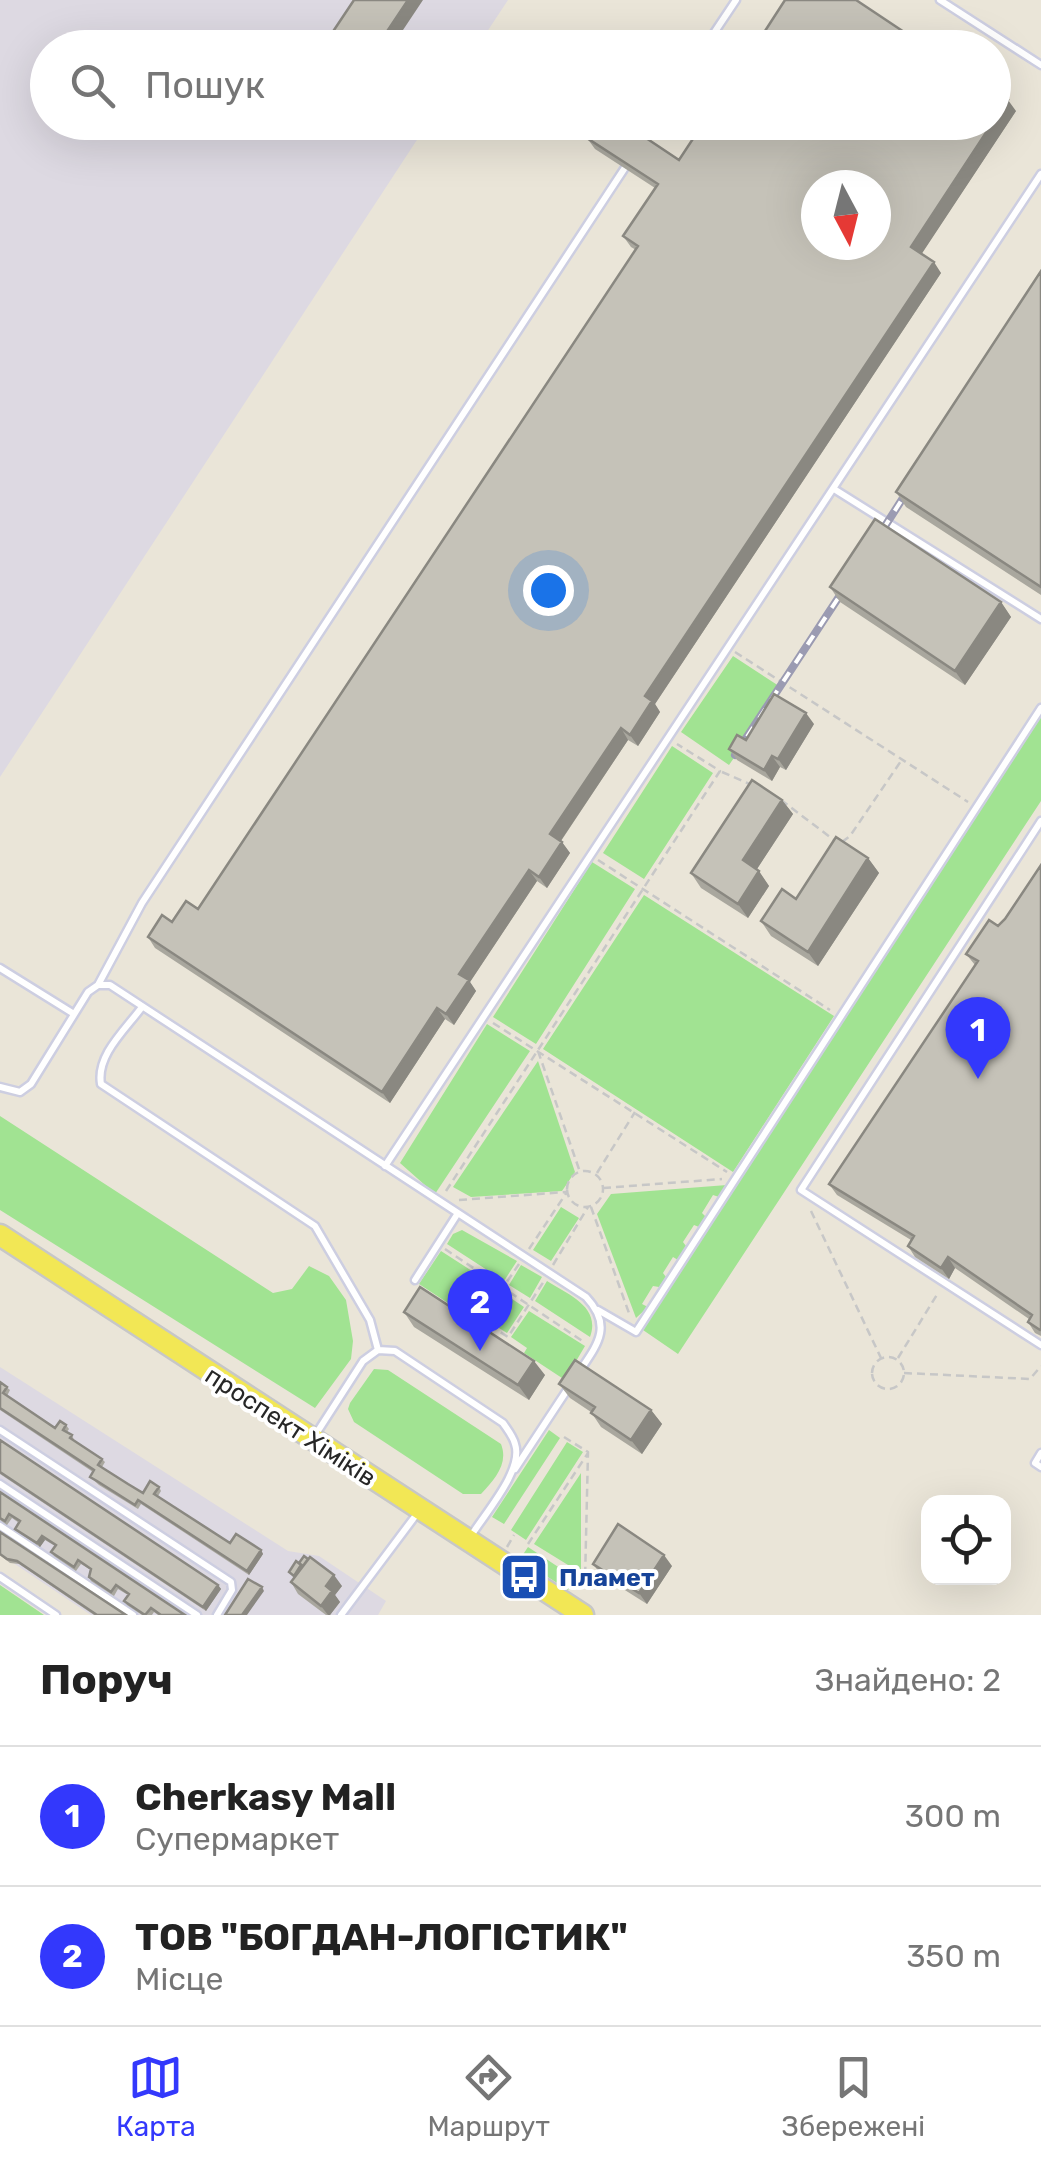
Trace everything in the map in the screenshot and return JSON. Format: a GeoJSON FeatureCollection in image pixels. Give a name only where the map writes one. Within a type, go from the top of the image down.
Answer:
{"type":"FeatureCollection","features":[{"type":"Feature","properties":{"kind":"main road","name":"проспект Хіміків"},"geometry":{"type":"LineString","coordinates":[[0,1235],[583,1615]]}},
{"type":"Feature","properties":{"kind":"lane"},"geometry":{"type":"LineString","coordinates":[[716,30],[736,0]]}},
{"type":"Feature","properties":{"kind":"lane"},"geometry":{"type":"LineString","coordinates":[[940,0],[987,30]]}},
{"type":"Feature","properties":{"kind":"lane"},"geometry":{"type":"LineString","coordinates":[[1011,45],[1041,64]]}},
{"type":"Feature","properties":{"kind":"lane"},"geometry":{"type":"LineString","coordinates":[[0,1088],[20,1092],[31,1084],[88,992],[98,985],[142,903],[643,140]]}},
{"type":"Feature","properties":{"kind":"lane"},"geometry":{"type":"LineString","coordinates":[[386,1166],[1041,174]]}},
{"type":"Feature","properties":{"kind":"lane"},"geometry":{"type":"LineString","coordinates":[[834,489],[1041,618]]}},
{"type":"Feature","properties":{"kind":"lane"},"geometry":{"type":"LineString","coordinates":[[98,985],[110,985],[143,1006],[636,1332],[1041,708]]}},
{"type":"Feature","properties":{"kind":"lane"},"geometry":{"type":"LineString","coordinates":[[1041,820],[801,1190],[1041,1345]]}},
{"type":"Feature","properties":{"kind":"lane"},"geometry":{"type":"LineString","coordinates":[[0,968],[74,1014]]}},
{"type":"Feature","properties":{"kind":"lane"},"geometry":{"type":"LineString","coordinates":[[143,1006],[104,1058],[99,1072],[101,1084],[315,1226],[370,1320],[378,1350]]}},
{"type":"Feature","properties":{"kind":"lane"},"geometry":{"type":"LineString","coordinates":[[415,1280],[458,1213]]}},
{"type":"Feature","properties":{"kind":"lane"},"geometry":{"type":"LineString","coordinates":[[467,1541],[594,1348],[602,1326],[598,1310]]}},
{"type":"Feature","properties":{"kind":"lane"},"geometry":{"type":"LineString","coordinates":[[312,1440],[363,1361],[378,1350],[395,1351],[503,1423],[515,1441],[515,1469]]}},
{"type":"Feature","properties":{"kind":"lane"},"geometry":{"type":"LineString","coordinates":[[0,1430],[231,1582],[232,1590],[217,1615]]}},
{"type":"Feature","properties":{"kind":"lane"},"geometry":{"type":"LineString","coordinates":[[1041,1453],[1035,1463],[1041,1466]]}},
{"type":"Feature","properties":{"kind":"lane"},"geometry":{"type":"LineString","coordinates":[[0,1484],[197,1615]]}},
{"type":"Feature","properties":{"kind":"lane"},"geometry":{"type":"LineString","coordinates":[[341,1615],[420,1510]]}},
{"type":"Feature","properties":{"kind":"lane"},"geometry":{"type":"LineString","coordinates":[[0,1526],[134,1615]]}},
{"type":"Feature","properties":{"kind":"lane"},"geometry":{"type":"LineString","coordinates":[[0,1578],[56,1615]]}},
{"type":"Feature","properties":{"kind":"path"},"geometry":{"type":"LineString","coordinates":[[729,648],[978,809]]}},
{"type":"Feature","properties":{"kind":"path"},"geometry":{"type":"LineString","coordinates":[[669,738],[720,772],[756,787]]}},
{"type":"Feature","properties":{"kind":"path"},"geometry":{"type":"LineString","coordinates":[[774,796],[836,841],[844,842],[902,760]]}},
{"type":"Feature","properties":{"kind":"path"},"geometry":{"type":"LineString","coordinates":[[440,1201],[720,772]]}},
{"type":"Feature","properties":{"kind":"path"},"geometry":{"type":"LineString","coordinates":[[590,854],[840,1016]]}},
{"type":"Feature","properties":{"kind":"path"},"geometry":{"type":"LineString","coordinates":[[485,1018],[736,1178]]}},
{"type":"Feature","properties":{"kind":"path"},"geometry":{"type":"LineString","coordinates":[[538,1050],[580,1172]]}},
{"type":"Feature","properties":{"kind":"path"},"geometry":{"type":"LineString","coordinates":[[596,1174],[635,1112]]}},
{"type":"Feature","properties":{"kind":"path"},"geometry":{"type":"LineString","coordinates":[[589,1207],[576,1206],[567,1192],[569,1181],[580,1172],[596,1174]]}},
{"type":"Feature","properties":{"kind":"path"},"geometry":{"type":"LineString","coordinates":[[596,1174],[604,1188]]}},
{"type":"Feature","properties":{"kind":"path"},"geometry":{"type":"LineString","coordinates":[[604,1188],[736,1178]]}},
{"type":"Feature","properties":{"kind":"path"},"geometry":{"type":"LineString","coordinates":[[481,1320],[508,1337],[604,1188]]}},
{"type":"Feature","properties":{"kind":"path"},"geometry":{"type":"LineString","coordinates":[[801,1190],[882,1358]]}},
{"type":"Feature","properties":{"kind":"path"},"geometry":{"type":"LineString","coordinates":[[440,1201],[567,1192]]}},
{"type":"Feature","properties":{"kind":"path"},"geometry":{"type":"LineString","coordinates":[[589,1207],[636,1332]]}},
{"type":"Feature","properties":{"kind":"path"},"geometry":{"type":"LineString","coordinates":[[438,1244],[594,1348]]}},
{"type":"Feature","properties":{"kind":"path"},"geometry":{"type":"LineString","coordinates":[[897,1360],[944,1282]]}},
{"type":"Feature","properties":{"kind":"path"},"geometry":{"type":"LineString","coordinates":[[882,1358],[897,1360]]}},
{"type":"Feature","properties":{"kind":"path"},"geometry":{"type":"LineString","coordinates":[[882,1358],[872,1371],[874,1381],[882,1388],[897,1386],[904,1373]]}},
{"type":"Feature","properties":{"kind":"path"},"geometry":{"type":"LineString","coordinates":[[897,1360],[904,1373]]}},
{"type":"Feature","properties":{"kind":"path"},"geometry":{"type":"LineString","coordinates":[[904,1373],[1030,1380],[1041,1366]]}},
{"type":"Feature","properties":{"kind":"path"},"geometry":{"type":"LineString","coordinates":[[564,1437],[588,1452]]}},
{"type":"Feature","properties":{"kind":"path"},"geometry":{"type":"LineString","coordinates":[[528,1544],[588,1452]]}},
{"type":"Feature","properties":{"kind":"path"},"geometry":{"type":"LineString","coordinates":[[585,1581],[588,1452]]}},
{"type":"Feature","properties":{"kind":"path"},"geometry":{"type":"LineString","coordinates":[[505,1550],[514,1536]]}},
{"type":"Feature","properties":{"kind":"shaded area"},"geometry":{"type":"Polygon","coordinates":[[[0,0],[508,0],[488,30],[30,30],[30,140],[417,140],[0,777],[0,0]]]}},
{"type":"Feature","properties":{"kind":"shaded area"},"geometry":{"type":"Polygon","coordinates":[[[0,1367],[288,1551],[319,1556],[386,1601],[378,1615],[91,1615],[0,1554],[0,1367]]]}},
{"type":"Feature","properties":{"kind":"green space"},"geometry":{"type":"Polygon","coordinates":[[[733,656],[782,688],[729,765],[681,732],[733,656]]]}},
{"type":"Feature","properties":{"kind":"green space"},"geometry":{"type":"Polygon","coordinates":[[[1041,717],[1041,801],[678,1354],[643,1330],[1041,717]]]}},
{"type":"Feature","properties":{"kind":"green space"},"geometry":{"type":"Polygon","coordinates":[[[672,746],[713,773],[644,879],[603,853],[672,746]]]}},
{"type":"Feature","properties":{"kind":"green space"},"geometry":{"type":"Polygon","coordinates":[[[592,862],[635,889],[536,1044],[493,1017],[592,862]]]}},
{"type":"Feature","properties":{"kind":"green space"},"geometry":{"type":"Polygon","coordinates":[[[644,895],[834,1016],[733,1172],[543,1049],[644,895]]]}},
{"type":"Feature","properties":{"kind":"green space"},"geometry":{"type":"Polygon","coordinates":[[[487,1024],[530,1051],[435,1194],[400,1163],[487,1024]]]}},
{"type":"Feature","properties":{"kind":"green space"},"geometry":{"type":"Polygon","coordinates":[[[538,1061],[575,1172],[562,1191],[471,1197],[453,1187],[538,1061]]]}},
{"type":"Feature","properties":{"kind":"green space"},"geometry":{"type":"Polygon","coordinates":[[[0,1116],[273,1293],[292,1289],[309,1266],[329,1276],[346,1300],[353,1341],[351,1359],[315,1408],[0,1210],[0,1116]]]}},
{"type":"Feature","properties":{"kind":"green space"},"geometry":{"type":"Polygon","coordinates":[[[727,1185],[719,1197],[713,1195],[702,1213],[706,1217],[699,1227],[694,1225],[678,1260],[673,1257],[663,1273],[666,1277],[659,1287],[653,1286],[642,1304],[648,1307],[636,1318],[597,1214],[611,1194],[727,1185]]]}},
{"type":"Feature","properties":{"kind":"green space"},"geometry":{"type":"Polygon","coordinates":[[[561,1207],[579,1218],[551,1261],[533,1250],[561,1207]]]}},
{"type":"Feature","properties":{"kind":"green space"},"geometry":{"type":"Polygon","coordinates":[[[462,1230],[517,1261],[504,1281],[447,1244],[453,1234],[462,1230]]]}},
{"type":"Feature","properties":{"kind":"green space"},"geometry":{"type":"Polygon","coordinates":[[[441,1251],[500,1289],[481,1319],[463,1308],[460,1311],[419,1284],[441,1251]]]}},
{"type":"Feature","properties":{"kind":"green space"},"geometry":{"type":"Polygon","coordinates":[[[521,1265],[542,1277],[530,1298],[509,1285],[521,1265]]]}},
{"type":"Feature","properties":{"kind":"green space"},"geometry":{"type":"Polygon","coordinates":[[[547,1281],[587,1310],[592,1327],[590,1337],[535,1301],[547,1281]]]}},
{"type":"Feature","properties":{"kind":"green space"},"geometry":{"type":"Polygon","coordinates":[[[503,1293],[524,1307],[507,1333],[486,1320],[503,1293]]]}},
{"type":"Feature","properties":{"kind":"green space"},"geometry":{"type":"Polygon","coordinates":[[[529,1311],[585,1346],[565,1380],[524,1353],[527,1348],[511,1337],[529,1311]]]}},
{"type":"Feature","properties":{"kind":"green space"},"geometry":{"type":"Polygon","coordinates":[[[374,1369],[388,1370],[501,1444],[502,1465],[481,1494],[463,1494],[354,1422],[348,1409],[350,1403],[374,1369]]]}},
{"type":"Feature","properties":{"kind":"green space"},"geometry":{"type":"Polygon","coordinates":[[[549,1430],[560,1438],[504,1524],[492,1517],[549,1430]]]}},
{"type":"Feature","properties":{"kind":"green space"},"geometry":{"type":"Polygon","coordinates":[[[567,1442],[583,1452],[526,1540],[511,1530],[567,1442]]]}},
{"type":"Feature","properties":{"kind":"green space"},"geometry":{"type":"Polygon","coordinates":[[[581,1473],[581,1573],[534,1544],[581,1473]]]}},
{"type":"Feature","properties":{"kind":"green space"},"geometry":{"type":"Polygon","coordinates":[[[528,1547],[575,1578],[568,1590],[520,1559],[528,1547]]]}},
{"type":"Feature","properties":{"kind":"green space"},"geometry":{"type":"Polygon","coordinates":[[[0,1585],[44,1615],[0,1615],[0,1585]]]}},
{"type":"Feature","properties":{"kind":"building"},"geometry":{"type":"Polygon","coordinates":[[[354,0],[408,0],[388,30],[334,30],[354,0]]]}},
{"type":"Feature","properties":{"kind":"building"},"geometry":{"type":"Polygon","coordinates":[[[785,0],[856,0],[901,30],[766,30],[785,0]]]}},
{"type":"Feature","properties":{"kind":"building"},"geometry":{"type":"Polygon","coordinates":[[[590,140],[649,140],[679,160],[692,140],[981,140],[911,247],[934,262],[645,696],[652,701],[630,735],[621,728],[550,834],[562,842],[539,877],[529,870],[459,974],[469,980],[446,1014],[437,1008],[382,1092],[148,937],[162,915],[172,922],[186,901],[198,909],[638,246],[623,236],[658,184],[590,140]]]}},
{"type":"Feature","properties":{"kind":"building"},"geometry":{"type":"Polygon","coordinates":[[[1041,271],[1041,587],[896,492],[1041,271]]]}},
{"type":"Feature","properties":{"kind":"building"},"geometry":{"type":"Polygon","coordinates":[[[875,519],[1001,602],[955,671],[830,587],[875,519]]]}},
{"type":"Feature","properties":{"kind":"building"},"geometry":{"type":"Polygon","coordinates":[[[774,694],[806,713],[778,759],[772,756],[764,770],[729,749],[737,735],[746,740],[774,694]]]}},
{"type":"Feature","properties":{"kind":"building"},"geometry":{"type":"Polygon","coordinates":[[[752,780],[782,800],[743,860],[759,871],[738,904],[691,873],[752,780]]]}},
{"type":"Feature","properties":{"kind":"building"},"geometry":{"type":"Polygon","coordinates":[[[836,837],[868,858],[808,952],[761,921],[782,889],[796,899],[836,837]]]}},
{"type":"Feature","properties":{"kind":"building"},"geometry":{"type":"Polygon","coordinates":[[[1041,865],[1040,1330],[1028,1322],[1032,1315],[948,1257],[941,1268],[908,1246],[914,1236],[829,1184],[978,961],[966,954],[989,920],[998,926],[1005,919],[1041,865]]]}},
{"type":"Feature","properties":{"kind":"building"},"geometry":{"type":"Polygon","coordinates":[[[420,1287],[534,1361],[518,1385],[404,1312],[420,1287]]]}},
{"type":"Feature","properties":{"kind":"building"},"geometry":{"type":"Polygon","coordinates":[[[575,1360],[651,1410],[631,1440],[591,1413],[595,1407],[559,1384],[575,1360]]]}},
{"type":"Feature","properties":{"kind":"building"},"geometry":{"type":"Polygon","coordinates":[[[0,1382],[7,1387],[3,1393],[55,1428],[60,1421],[66,1425],[63,1430],[72,1435],[70,1438],[102,1459],[98,1465],[143,1493],[150,1481],[159,1487],[154,1494],[230,1543],[236,1534],[261,1550],[247,1571],[138,1500],[135,1505],[90,1477],[94,1470],[0,1408],[0,1382]]]}},
{"type":"Feature","properties":{"kind":"building"},"geometry":{"type":"Polygon","coordinates":[[[0,1440],[218,1585],[203,1607],[0,1472],[0,1440]]]}},
{"type":"Feature","properties":{"kind":"building"},"geometry":{"type":"Polygon","coordinates":[[[0,1492],[185,1615],[161,1615],[151,1608],[145,1615],[124,1601],[129,1594],[116,1585],[111,1592],[89,1577],[91,1569],[78,1560],[74,1567],[51,1552],[56,1545],[42,1536],[37,1543],[15,1529],[20,1521],[9,1514],[5,1521],[0,1518],[0,1492]]]}},
{"type":"Feature","properties":{"kind":"building"},"geometry":{"type":"Polygon","coordinates":[[[618,1524],[664,1555],[639,1593],[593,1564],[618,1524]]]}},
{"type":"Feature","properties":{"kind":"building"},"geometry":{"type":"Polygon","coordinates":[[[0,1532],[126,1615],[97,1615],[17,1561],[7,1559],[0,1554],[0,1532]]]}},
{"type":"Feature","properties":{"kind":"building"},"geometry":{"type":"Polygon","coordinates":[[[310,1557],[334,1575],[326,1586],[332,1591],[321,1606],[291,1582],[310,1557]]]}},
{"type":"Feature","properties":{"kind":"building"},"geometry":{"type":"Polygon","coordinates":[[[296,1561],[301,1565],[294,1576],[289,1572],[296,1561]]]}},
{"type":"Feature","properties":{"kind":"building"},"geometry":{"type":"Polygon","coordinates":[[[248,1579],[262,1587],[242,1615],[225,1615],[248,1579]]]}},
{"type":"Feature","properties":{"kind":"railway"},"geometry":{"type":"LineString","coordinates":[[871,548],[917,476]]}},
{"type":"Feature","properties":{"kind":"railway"},"geometry":{"type":"LineString","coordinates":[[735,755],[852,577]]}},
{"type":"Feature","properties":{"kind":"place","name":"Cherkasy Mall"},"geometry":{"type":"Point","coordinates":[978,1079]}},
{"type":"Feature","properties":{"kind":"place","name":"ТОВ \"БОГДАН-ЛОГІСТИК\""},"geometry":{"type":"Point","coordinates":[480,1351]}},
{"type":"Feature","properties":{"kind":"place","name":"Пламет"},"geometry":{"type":"Point","coordinates":[524,1577]}}]}
